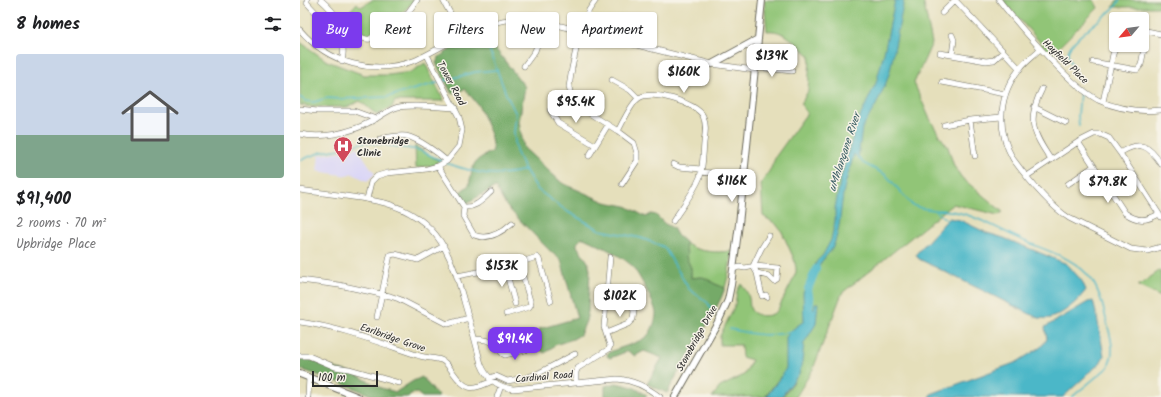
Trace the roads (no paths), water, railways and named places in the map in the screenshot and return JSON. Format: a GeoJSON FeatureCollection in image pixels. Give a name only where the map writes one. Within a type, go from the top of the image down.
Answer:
{"type":"FeatureCollection","features":[{"type":"Feature","properties":{"kind":"street"},"geometry":{"type":"LineString","coordinates":[[307,0],[307,3],[315,12]]}},
{"type":"Feature","properties":{"kind":"street"},"geometry":{"type":"LineString","coordinates":[[321,0],[332,12]]}},
{"type":"Feature","properties":{"kind":"street"},"geometry":{"type":"LineString","coordinates":[[362,39],[368,40],[394,21],[404,18],[417,0]]}},
{"type":"Feature","properties":{"kind":"street"},"geometry":{"type":"LineString","coordinates":[[443,0],[450,12]]}},
{"type":"Feature","properties":{"kind":"street"},"geometry":{"type":"LineString","coordinates":[[588,12],[596,0]]}},
{"type":"Feature","properties":{"kind":"street","name":"Stonebridge Drive"},"geometry":{"type":"LineString","coordinates":[[675,397],[719,320],[728,300],[734,269],[762,0]]}},
{"type":"Feature","properties":{"kind":"street"},"geometry":{"type":"LineString","coordinates":[[942,13],[955,0],[1020,69]]}},
{"type":"Feature","properties":{"kind":"street","name":"Hayfield Place"},"geometry":{"type":"LineString","coordinates":[[999,0],[1040,49],[1077,85],[1092,96],[1103,102],[1135,110],[1161,110]]}},
{"type":"Feature","properties":{"kind":"street"},"geometry":{"type":"LineString","coordinates":[[300,30],[317,47],[342,61],[362,66],[388,67],[407,63],[439,48]]}},
{"type":"Feature","properties":{"kind":"street"},"geometry":{"type":"LineString","coordinates":[[1149,31],[1161,34]]}},
{"type":"Feature","properties":{"kind":"street"},"geometry":{"type":"LineString","coordinates":[[952,35],[954,40],[952,55]]}},
{"type":"Feature","properties":{"kind":"street"},"geometry":{"type":"LineString","coordinates":[[712,64],[758,39]]}},
{"type":"Feature","properties":{"kind":"street"},"geometry":{"type":"LineString","coordinates":[[342,61],[344,55],[343,48]]}},
{"type":"Feature","properties":{"kind":"street"},"geometry":{"type":"LineString","coordinates":[[524,66],[536,48]]}},
{"type":"Feature","properties":{"kind":"street"},"geometry":{"type":"LineString","coordinates":[[576,48],[569,82],[572,100],[576,105],[618,131],[634,143],[638,153],[637,161],[622,184]]}},
{"type":"Feature","properties":{"kind":"street"},"geometry":{"type":"LineString","coordinates":[[648,48],[712,64],[754,69],[792,71]]}},
{"type":"Feature","properties":{"kind":"street"},"geometry":{"type":"LineString","coordinates":[[1040,49],[1020,69],[1010,83],[1006,94],[1001,117],[1003,135],[1013,159],[1057,209],[1069,218],[1131,249],[1147,251],[1161,247]]}},
{"type":"Feature","properties":{"kind":"street"},"geometry":{"type":"LineString","coordinates":[[940,53],[986,61],[994,60],[1003,52]]}},
{"type":"Feature","properties":{"kind":"street"},"geometry":{"type":"LineString","coordinates":[[1103,102],[1115,52]]}},
{"type":"Feature","properties":{"kind":"street"},"geometry":{"type":"LineString","coordinates":[[1093,62],[1137,70],[1141,65],[1143,52]]}},
{"type":"Feature","properties":{"kind":"street","name":"Tower Road"},"geometry":{"type":"LineString","coordinates":[[367,199],[371,182],[377,176],[387,173],[427,170],[438,166],[447,160],[456,150],[461,138],[461,123],[456,108],[427,55]]}},
{"type":"Feature","properties":{"kind":"street"},"geometry":{"type":"LineString","coordinates":[[612,80],[630,90],[638,98]]}},
{"type":"Feature","properties":{"kind":"street"},"geometry":{"type":"LineString","coordinates":[[942,82],[1006,94]]}},
{"type":"Feature","properties":{"kind":"street"},"geometry":{"type":"LineString","coordinates":[[1042,89],[1034,107],[1033,122],[1040,144],[1051,160]]}},
{"type":"Feature","properties":{"kind":"street"},"geometry":{"type":"LineString","coordinates":[[618,131],[638,98],[648,95],[668,98],[690,105],[697,108],[701,113],[706,128],[701,171],[695,187],[673,221]]}},
{"type":"Feature","properties":{"kind":"street"},"geometry":{"type":"LineString","coordinates":[[300,134],[312,136],[335,134],[356,128],[376,119],[395,107],[408,106],[456,108]]}},
{"type":"Feature","properties":{"kind":"street"},"geometry":{"type":"LineString","coordinates":[[1034,107],[1066,123]]}},
{"type":"Feature","properties":{"kind":"street"},"geometry":{"type":"LineString","coordinates":[[300,109],[317,111],[354,111],[376,119]]}},
{"type":"Feature","properties":{"kind":"street"},"geometry":{"type":"LineString","coordinates":[[550,110],[558,123],[595,145]]}},
{"type":"Feature","properties":{"kind":"street"},"geometry":{"type":"LineString","coordinates":[[944,125],[970,120],[1001,117]]}},
{"type":"Feature","properties":{"kind":"street"},"geometry":{"type":"LineString","coordinates":[[970,120],[975,156]]}},
{"type":"Feature","properties":{"kind":"street"},"geometry":{"type":"LineString","coordinates":[[589,156],[608,125]]}},
{"type":"Feature","properties":{"kind":"street"},"geometry":{"type":"LineString","coordinates":[[1027,176],[1078,142],[1094,134],[1100,134],[1109,138],[1160,215],[1143,220],[1135,219],[1125,213],[1078,142]]}},
{"type":"Feature","properties":{"kind":"street"},"geometry":{"type":"LineString","coordinates":[[380,139],[394,136],[406,136],[433,150],[447,160]]}},
{"type":"Feature","properties":{"kind":"street"},"geometry":{"type":"LineString","coordinates":[[1120,153],[1130,147],[1141,146],[1151,150],[1161,164]]}},
{"type":"Feature","properties":{"kind":"street"},"geometry":{"type":"LineString","coordinates":[[673,164],[679,167],[701,171],[744,176]]}},
{"type":"Feature","properties":{"kind":"street"},"geometry":{"type":"LineString","coordinates":[[438,166],[464,207],[463,216],[465,222],[477,236],[494,235],[504,230],[512,223]]}},
{"type":"Feature","properties":{"kind":"street"},"geometry":{"type":"LineString","coordinates":[[1068,184],[1094,166]]}},
{"type":"Feature","properties":{"kind":"street"},"geometry":{"type":"LineString","coordinates":[[300,190],[367,199],[385,203],[411,214],[435,234],[444,246],[457,276],[482,364],[491,380],[496,376],[507,381],[525,378],[539,373],[575,354]]}},
{"type":"Feature","properties":{"kind":"street"},"geometry":{"type":"LineString","coordinates":[[464,207],[472,207],[490,192]]}},
{"type":"Feature","properties":{"kind":"street"},"geometry":{"type":"LineString","coordinates":[[753,266],[769,236]]}},
{"type":"Feature","properties":{"kind":"street"},"geometry":{"type":"LineString","coordinates":[[377,317],[390,255],[395,254],[418,260],[444,246]]}},
{"type":"Feature","properties":{"kind":"street"},"geometry":{"type":"LineString","coordinates":[[457,276],[505,267],[537,257],[539,259],[551,301]]}},
{"type":"Feature","properties":{"kind":"street"},"geometry":{"type":"LineString","coordinates":[[576,383],[576,372],[578,368],[609,349],[610,346],[604,328],[610,257]]}},
{"type":"Feature","properties":{"kind":"street"},"geometry":{"type":"LineString","coordinates":[[506,314],[531,306],[519,263]]}},
{"type":"Feature","properties":{"kind":"street"},"geometry":{"type":"LineString","coordinates":[[734,269],[753,266],[774,266],[778,268],[777,279],[774,281],[769,276],[757,273]]}},
{"type":"Feature","properties":{"kind":"street"},"geometry":{"type":"LineString","coordinates":[[753,266],[757,273],[762,296],[766,295],[767,298]]}},
{"type":"Feature","properties":{"kind":"street"},"geometry":{"type":"LineString","coordinates":[[505,267],[515,304]]}},
{"type":"Feature","properties":{"kind":"street"},"geometry":{"type":"LineString","coordinates":[[300,280],[339,285],[399,299],[447,324],[469,318]]}},
{"type":"Feature","properties":{"kind":"street"},"geometry":{"type":"LineString","coordinates":[[606,333],[628,324],[633,319],[634,311],[629,298]]}},
{"type":"Feature","properties":{"kind":"street","name":"Earlbridge Grove"},"geometry":{"type":"LineString","coordinates":[[300,322],[340,329],[424,357],[440,360],[446,363],[462,383],[472,388],[478,388],[491,380]]}},
{"type":"Feature","properties":{"kind":"street"},"geometry":{"type":"LineString","coordinates":[[475,339],[488,340],[492,342],[505,355],[533,348],[537,342],[536,335]]}},
{"type":"Feature","properties":{"kind":"street"},"geometry":{"type":"LineString","coordinates":[[300,356],[309,356],[335,367],[349,369],[399,383]]}},
{"type":"Feature","properties":{"kind":"street"},"geometry":{"type":"LineString","coordinates":[[300,374],[358,397]]}},
{"type":"Feature","properties":{"kind":"street"},"geometry":{"type":"LineString","coordinates":[[308,397],[309,377]]}},
{"type":"Feature","properties":{"kind":"street","name":"Cardinal Road"},"geometry":{"type":"LineString","coordinates":[[491,380],[501,386],[513,388],[626,379],[641,385],[660,397]]}},
{"type":"Feature","properties":{"kind":"street"},"geometry":{"type":"LineString","coordinates":[[497,397],[501,386]]}},
{"type":"Feature","properties":{"kind":"water"},"geometry":{"type":"Polygon","coordinates":[[[895,0],[904,0],[890,71],[876,105],[862,128],[858,158],[854,154],[844,189],[839,227],[835,242],[832,249],[822,261],[810,285],[810,303],[814,309],[815,303],[818,303],[816,324],[804,343],[799,374],[781,397],[766,397],[786,368],[786,337],[793,329],[804,321],[803,293],[817,261],[823,255],[831,240],[840,182],[856,125],[876,83],[895,0]]]}},
{"type":"Feature","properties":{"kind":"water"},"geometry":{"type":"Polygon","coordinates":[[[949,218],[960,220],[987,233],[1004,238],[1067,264],[1082,281],[1086,290],[1075,303],[1055,316],[1049,318],[1038,318],[919,259],[916,254],[949,218]]]}},
{"type":"Feature","properties":{"kind":"water"},"geometry":{"type":"Polygon","coordinates":[[[1093,301],[1104,356],[1100,363],[1063,397],[929,397],[931,394],[1017,362],[1041,347],[1047,339],[1045,327],[1088,302],[1093,301]]]}},
{"type":"Feature","properties":{"kind":"waterway"},"geometry":{"type":"LineString","coordinates":[[1079,79],[1069,60],[1068,53],[1070,48],[1081,35],[1115,7],[1120,0]]}},
{"type":"Feature","properties":{"kind":"waterway"},"geometry":{"type":"LineString","coordinates":[[489,48],[506,94],[516,114],[514,132],[516,151],[524,168],[538,190],[568,212],[600,230],[641,238],[664,247],[689,289],[708,303],[714,316]]}},
{"type":"Feature","properties":{"kind":"waterway"},"geometry":{"type":"LineString","coordinates":[[443,81],[475,72],[496,70]]}},
{"type":"Feature","properties":{"kind":"waterway"},"geometry":{"type":"LineString","coordinates":[[300,97],[305,101],[314,102],[327,98],[387,97],[440,82]]}},
{"type":"Feature","properties":{"kind":"waterway"},"geometry":{"type":"LineString","coordinates":[[1079,126],[1078,116],[1080,92]]}},
{"type":"Feature","properties":{"kind":"waterway"},"geometry":{"type":"LineString","coordinates":[[300,160],[322,152],[340,149],[364,142],[419,150],[442,161]]}},
{"type":"Feature","properties":{"kind":"waterway"},"geometry":{"type":"LineString","coordinates":[[857,156],[863,163],[886,175],[912,205],[934,210],[947,220]]}},
{"type":"Feature","properties":{"kind":"waterway"},"geometry":{"type":"LineString","coordinates":[[446,163],[476,172],[494,174],[504,174],[525,170]]}},
{"type":"Feature","properties":{"kind":"waterway"},"geometry":{"type":"LineString","coordinates":[[934,210],[960,213],[986,222],[1022,240],[1060,255],[1077,265],[1091,279],[1100,296],[1104,308],[1112,343],[1112,353],[1110,363],[1107,368],[1072,397]]}},
{"type":"Feature","properties":{"kind":"waterway","name":"uMhlangane River"},"geometry":{"type":"LineString","coordinates":[[808,312],[810,302],[808,289],[816,269]]}},
{"type":"Feature","properties":{"kind":"waterway"},"geometry":{"type":"LineString","coordinates":[[730,329],[761,335],[793,332]]}},
{"type":"Feature","properties":{"kind":"place","name":"Stonebridge Clinic"},"geometry":{"type":"Point","coordinates":[343,163]}}]}
